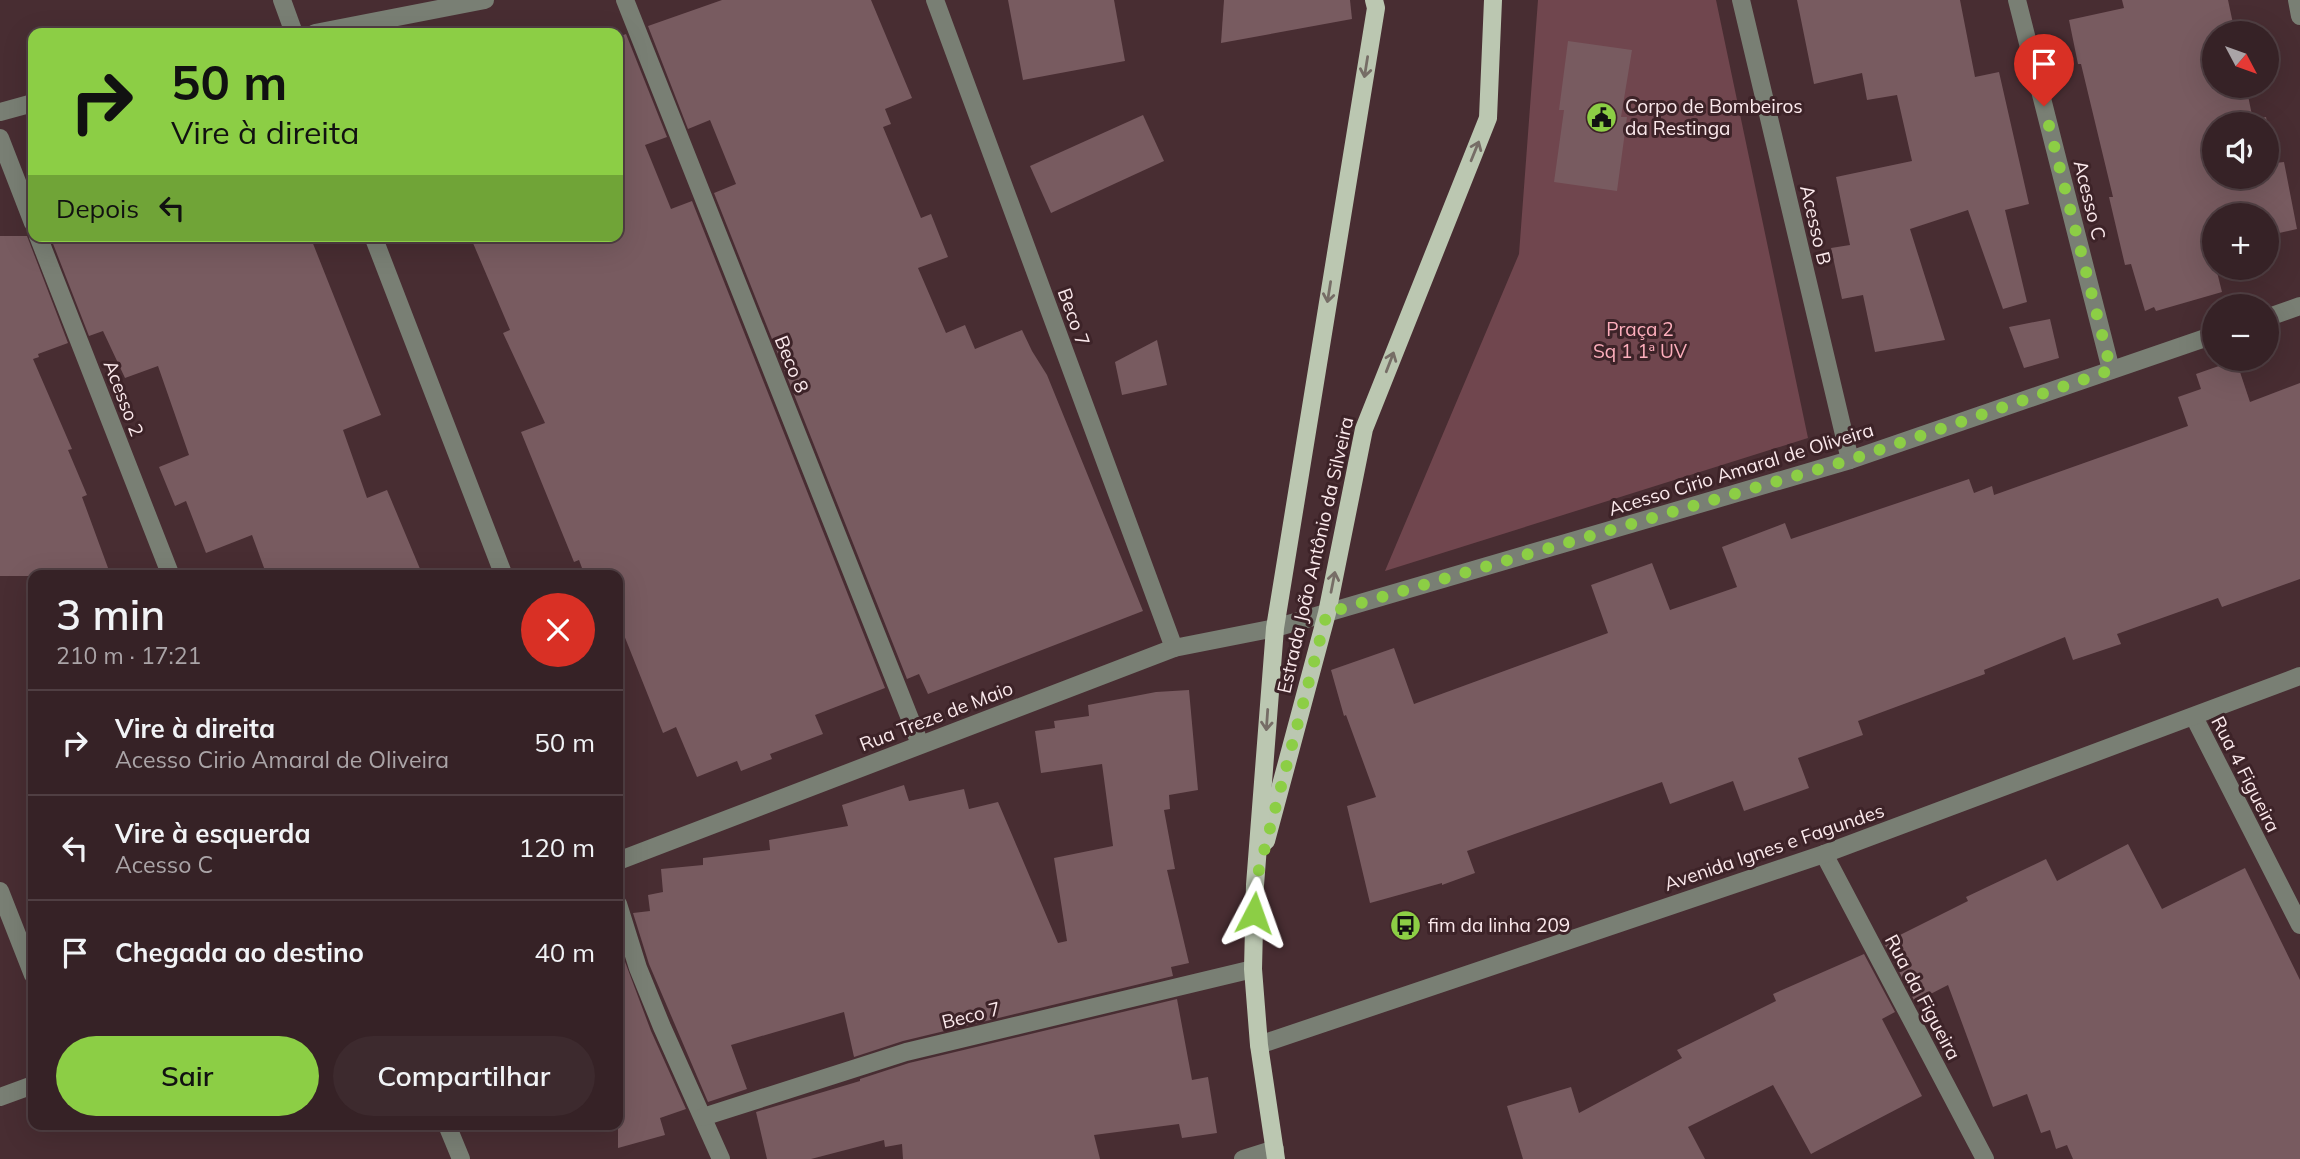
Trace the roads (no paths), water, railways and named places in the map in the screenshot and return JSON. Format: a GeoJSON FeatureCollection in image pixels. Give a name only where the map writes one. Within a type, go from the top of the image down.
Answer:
{"type":"FeatureCollection","features":[{"type":"Feature","properties":{"kind":"main road","name":"Estrada João Antônio da Silveira"},"geometry":{"type":"LineString","coordinates":[[1275,1154],[1259,1045],[1253,969],[1255,885],[1275,628],[1376,9],[1374,0]]}},
{"type":"Feature","properties":{"kind":"main road","name":"Estrada João Antônio da Silveira"},"geometry":{"type":"LineString","coordinates":[[1255,885],[1327,613],[1364,429],[1488,118],[1493,0]]}},
{"type":"Feature","properties":{"kind":"street"},"geometry":{"type":"LineString","coordinates":[[282,0],[292,28]]}},
{"type":"Feature","properties":{"kind":"street"},"geometry":{"type":"LineString","coordinates":[[341,28],[485,0]]}},
{"type":"Feature","properties":{"kind":"street","name":"Beco 8"},"geometry":{"type":"LineString","coordinates":[[625,0],[920,744]]}},
{"type":"Feature","properties":{"kind":"street","name":"Beco 7"},"geometry":{"type":"LineString","coordinates":[[935,0],[1174,648]]}},
{"type":"Feature","properties":{"kind":"street","name":"Acesso B"},"geometry":{"type":"LineString","coordinates":[[1741,0],[1850,460]]}},
{"type":"Feature","properties":{"kind":"street","name":"Acesso C"},"geometry":{"type":"LineString","coordinates":[[2017,0],[2111,370]]}},
{"type":"Feature","properties":{"kind":"street"},"geometry":{"type":"LineString","coordinates":[[2297,0],[2300,16]]}},
{"type":"Feature","properties":{"kind":"street"},"geometry":{"type":"LineString","coordinates":[[0,112],[28,104]]}},
{"type":"Feature","properties":{"kind":"street"},"geometry":{"type":"LineString","coordinates":[[0,138],[28,210]]}},
{"type":"Feature","properties":{"kind":"street","name":"Acesso 2"},"geometry":{"type":"LineString","coordinates":[[40,242],[169,570]]}},
{"type":"Feature","properties":{"kind":"street"},"geometry":{"type":"LineString","coordinates":[[375,242],[502,570]]}},
{"type":"Feature","properties":{"kind":"street"},"geometry":{"type":"LineString","coordinates":[[2279,313],[2300,306]]}},
{"type":"Feature","properties":{"kind":"street","name":"Acesso Cirio Amaral de Oliveira"},"geometry":{"type":"LineString","coordinates":[[1275,628],[1850,460],[2202,339]]}},
{"type":"Feature","properties":{"kind":"street","name":"Rua Treze de Maio"},"geometry":{"type":"LineString","coordinates":[[623,859],[1174,648],[1275,628]]}},
{"type":"Feature","properties":{"kind":"street","name":"Avenida Ignes e Fagundes"},"geometry":{"type":"LineString","coordinates":[[1259,1045],[1824,854],[2300,677]]}},
{"type":"Feature","properties":{"kind":"street","name":"Rua 4 Figueira"},"geometry":{"type":"LineString","coordinates":[[2194,717],[2300,925]]}},
{"type":"Feature","properties":{"kind":"street","name":"Rua da Figueira"},"geometry":{"type":"LineString","coordinates":[[1824,854],[1984,1159]]}},
{"type":"Feature","properties":{"kind":"street"},"geometry":{"type":"LineString","coordinates":[[0,891],[28,962]]}},
{"type":"Feature","properties":{"kind":"street"},"geometry":{"type":"LineString","coordinates":[[623,920],[638,968],[662,1027],[721,1159]]}},
{"type":"Feature","properties":{"kind":"street","name":"Beco 7"},"geometry":{"type":"LineString","coordinates":[[703,1117],[906,1052],[1253,969]]}},
{"type":"Feature","properties":{"kind":"street"},"geometry":{"type":"LineString","coordinates":[[0,1097],[28,1086]]}},
{"type":"Feature","properties":{"kind":"street"},"geometry":{"type":"LineString","coordinates":[[449,1130],[461,1159]]}},
{"type":"Feature","properties":{"kind":"street"},"geometry":{"type":"LineString","coordinates":[[1243,1159],[1275,1154]]}},
{"type":"Feature","properties":{"kind":"place","name":"Corpo de Bombeiros da Restinga"},"geometry":{"type":"Point","coordinates":[1602,117]}},
{"type":"Feature","properties":{"kind":"place","name":"fim da linha 209"},"geometry":{"type":"Point","coordinates":[1405,925]}},
{"type":"Feature","properties":{"kind":"park label","name":"Praça 2 Sq 1 1ª UV"},"geometry":{"type":"Point","coordinates":[1640,340]}}]}
